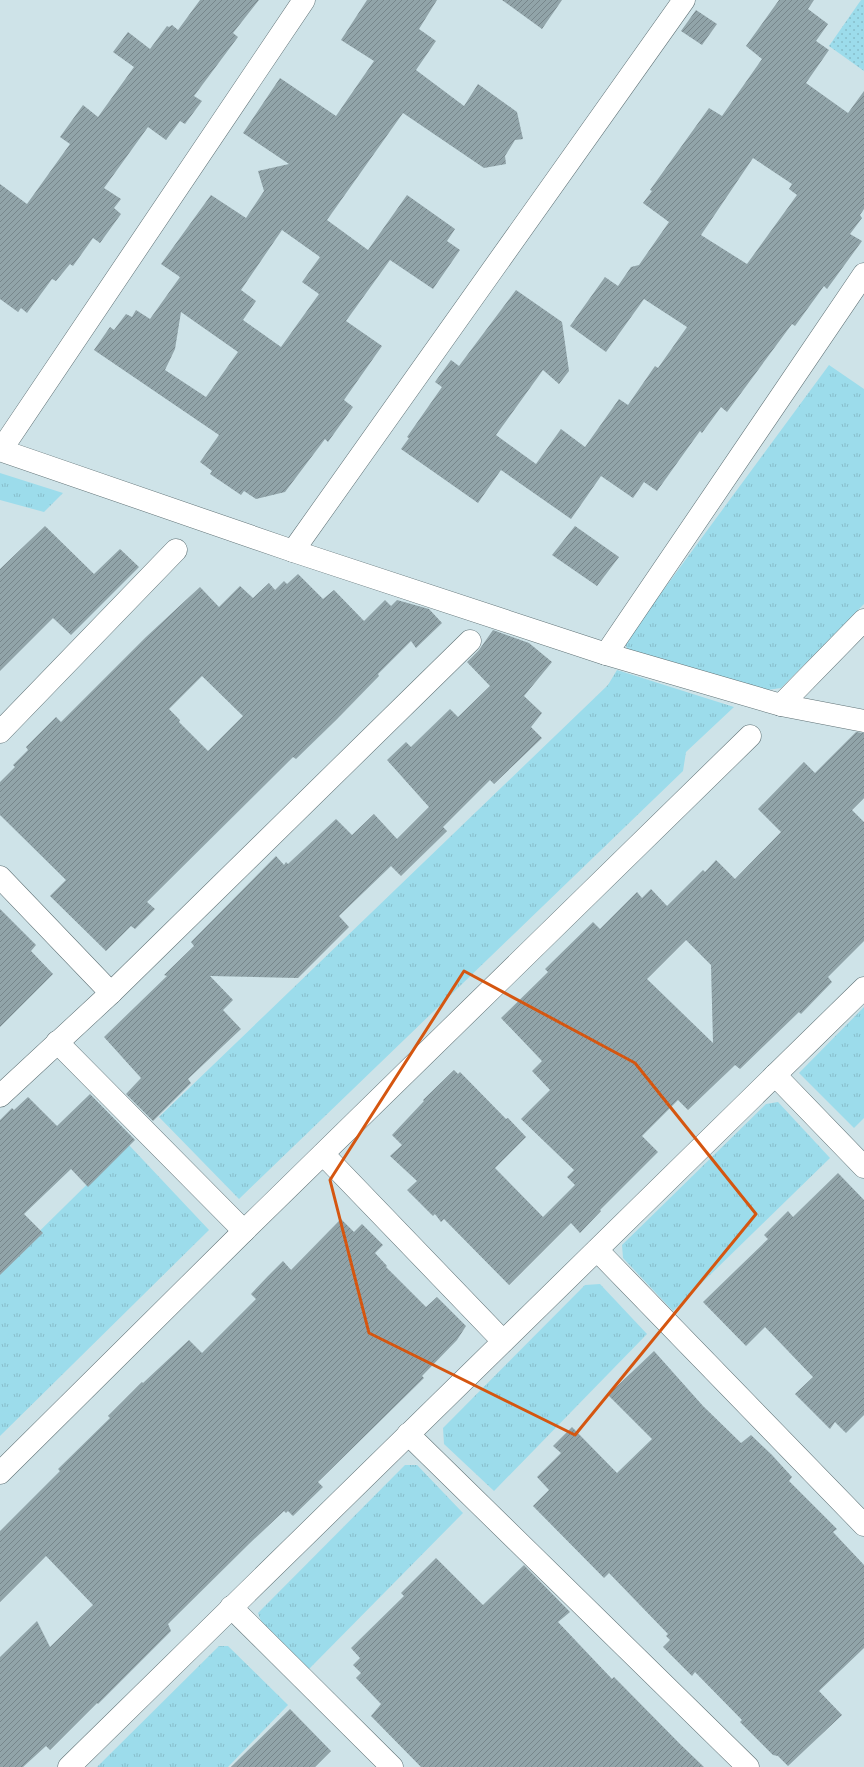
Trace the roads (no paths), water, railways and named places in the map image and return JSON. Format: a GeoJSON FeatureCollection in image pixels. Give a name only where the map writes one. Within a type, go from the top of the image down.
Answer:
{"type":"FeatureCollection","features":[{"type":"Feature","properties":{"kind":"street"},"geometry":{"type":"LineString","coordinates":[[304,0],[0,450],[293,551],[606,654],[781,705],[864,722]]}},
{"type":"Feature","properties":{"kind":"street"},"geometry":{"type":"LineString","coordinates":[[293,551],[684,0]]}},
{"type":"Feature","properties":{"kind":"street"},"geometry":{"type":"LineString","coordinates":[[606,654],[864,274]]}},
{"type":"Feature","properties":{"kind":"street"},"geometry":{"type":"LineString","coordinates":[[0,732],[176,550]]}},
{"type":"Feature","properties":{"kind":"street"},"geometry":{"type":"LineString","coordinates":[[781,705],[864,620]]}},
{"type":"Feature","properties":{"kind":"street"},"geometry":{"type":"LineString","coordinates":[[0,1096],[111,993],[470,641]]}},
{"type":"Feature","properties":{"kind":"street"},"geometry":{"type":"LineString","coordinates":[[0,1473],[244,1231],[750,736]]}},
{"type":"Feature","properties":{"kind":"street"},"geometry":{"type":"LineString","coordinates":[[0,877],[111,993]]}},
{"type":"Feature","properties":{"kind":"street"},"geometry":{"type":"LineString","coordinates":[[69,1767],[864,988]]}},
{"type":"Feature","properties":{"kind":"street"},"geometry":{"type":"LineString","coordinates":[[57,1042],[244,1231]]}},
{"type":"Feature","properties":{"kind":"street"},"geometry":{"type":"LineString","coordinates":[[775,1075],[864,1167]]}},
{"type":"Feature","properties":{"kind":"street"},"geometry":{"type":"LineString","coordinates":[[323,1154],[503,1341]]}},
{"type":"Feature","properties":{"kind":"street"},"geometry":{"type":"LineString","coordinates":[[597,1250],[864,1525]]}},
{"type":"Feature","properties":{"kind":"street"},"geometry":{"type":"LineString","coordinates":[[408,1434],[748,1767]]}},
{"type":"Feature","properties":{"kind":"street"},"geometry":{"type":"LineString","coordinates":[[231,1607],[392,1767]]}}]}
